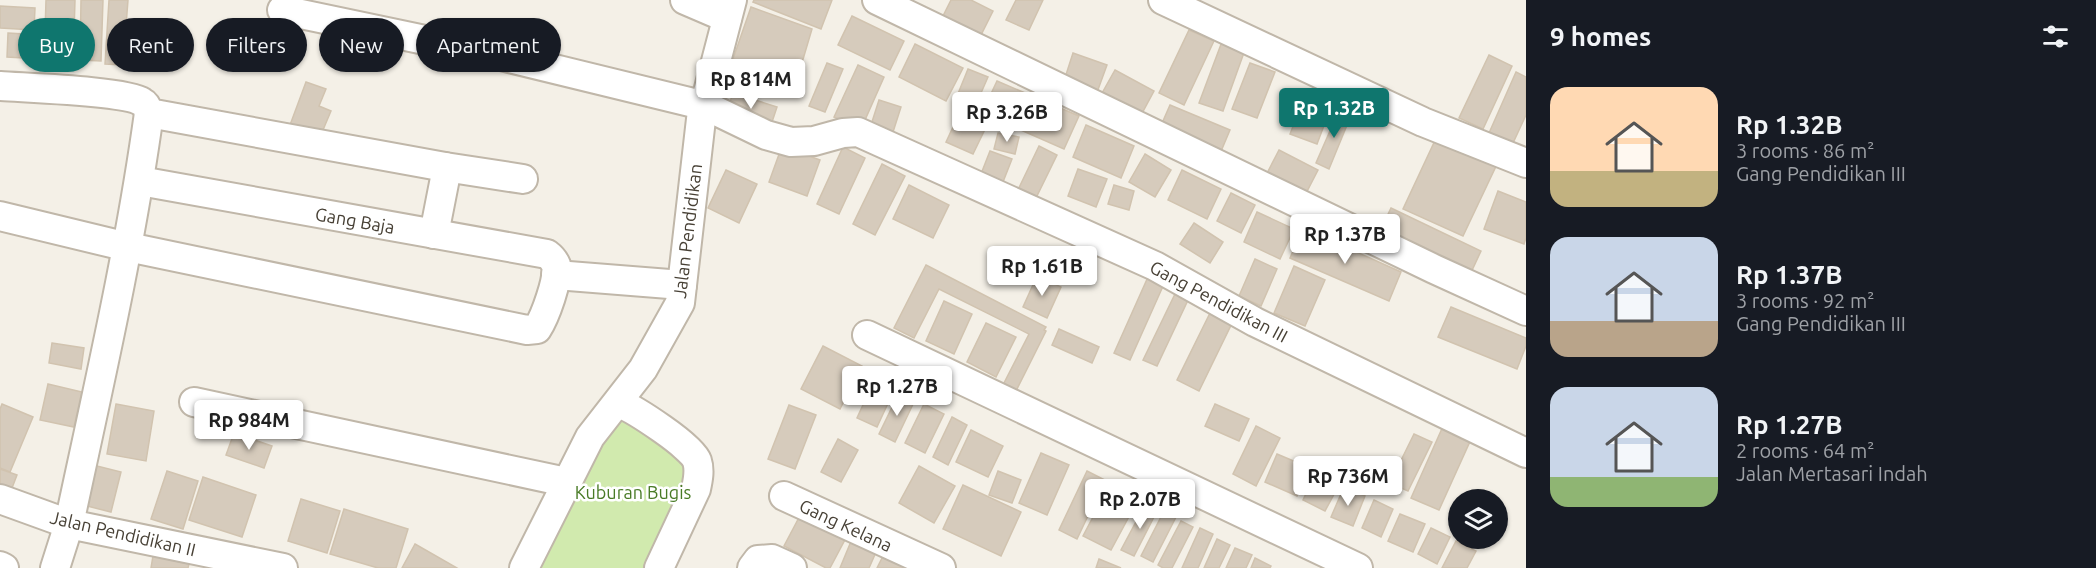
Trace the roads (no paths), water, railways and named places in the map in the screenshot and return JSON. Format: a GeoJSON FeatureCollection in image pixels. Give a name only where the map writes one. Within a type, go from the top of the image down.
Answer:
{"type":"FeatureCollection","features":[{"type":"Feature","properties":{"kind":"street"},"geometry":{"type":"LineString","coordinates":[[685,0],[730,9]]}},
{"type":"Feature","properties":{"kind":"street"},"geometry":{"type":"LineString","coordinates":[[877,0],[1434,269],[1526,311]]}},
{"type":"Feature","properties":{"kind":"street"},"geometry":{"type":"LineString","coordinates":[[1164,0],[1423,122],[1526,164]]}},
{"type":"Feature","properties":{"kind":"street","name":"Jalan Pendidikan"},"geometry":{"type":"LineString","coordinates":[[524,568],[590,437],[619,403],[643,369],[680,303],[701,119],[730,9]]}},
{"type":"Feature","properties":{"kind":"street","name":"Gang Pendidikan III"},"geometry":{"type":"LineString","coordinates":[[282,10],[501,56],[706,106],[766,135],[791,142],[814,141],[858,132],[1155,266],[1255,322],[1526,453]]}},
{"type":"Feature","properties":{"kind":"street"},"geometry":{"type":"LineString","coordinates":[[0,86],[122,96],[142,101],[148,107],[149,113],[128,247],[69,524],[55,568]]}},
{"type":"Feature","properties":{"kind":"street"},"geometry":{"type":"LineString","coordinates":[[149,113],[523,179]]}},
{"type":"Feature","properties":{"kind":"street"},"geometry":{"type":"LineString","coordinates":[[434,234],[446,167]]}},
{"type":"Feature","properties":{"kind":"street","name":"Gang Baja"},"geometry":{"type":"LineString","coordinates":[[140,181],[547,255],[553,259],[556,275]]}},
{"type":"Feature","properties":{"kind":"street"},"geometry":{"type":"LineString","coordinates":[[0,216],[128,247],[527,330],[537,329],[543,320],[556,275],[682,285]]}},
{"type":"Feature","properties":{"kind":"street"},"geometry":{"type":"LineString","coordinates":[[867,335],[1358,568]]}},
{"type":"Feature","properties":{"kind":"street"},"geometry":{"type":"LineString","coordinates":[[194,402],[566,482]]}},
{"type":"Feature","properties":{"kind":"street"},"geometry":{"type":"LineString","coordinates":[[619,403],[632,408],[688,449],[696,459],[699,476],[696,489],[659,568]]}},
{"type":"Feature","properties":{"kind":"street","name":"Gang Kelana"},"geometry":{"type":"LineString","coordinates":[[784,496],[941,568]]}},
{"type":"Feature","properties":{"kind":"street","name":"Jalan Pendidikan II"},"geometry":{"type":"LineString","coordinates":[[0,499],[69,524],[283,568]]}},
{"type":"Feature","properties":{"kind":"street"},"geometry":{"type":"LineString","coordinates":[[752,568],[758,560],[772,559],[792,568]]}},
{"type":"Feature","properties":{"kind":"park label","name":"Kuburan Bugis"},"geometry":{"type":"Point","coordinates":[633,492]}}]}
